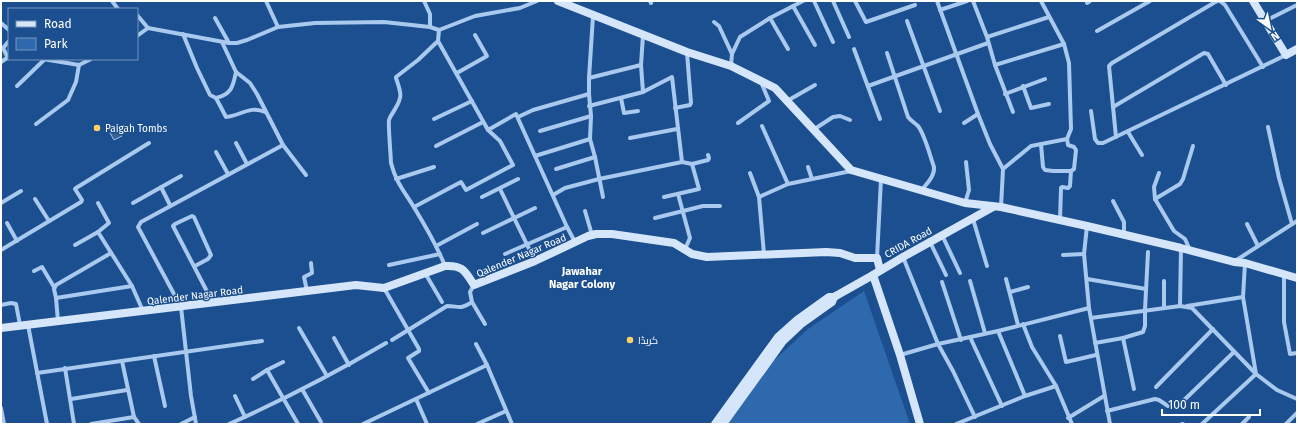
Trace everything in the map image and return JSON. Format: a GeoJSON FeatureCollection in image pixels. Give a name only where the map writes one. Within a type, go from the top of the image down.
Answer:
{"type":"FeatureCollection","features":[{"type":"Feature","properties":{"kind":"street"},"geometry":{"type":"LineString","coordinates":[[266,1],[278,27]]}},
{"type":"Feature","properties":{"kind":"street"},"geometry":{"type":"LineString","coordinates":[[424,1],[430,14],[430,27]]}},
{"type":"Feature","properties":{"kind":"street"},"geometry":{"type":"LineString","coordinates":[[138,16],[148,28],[222,42],[237,43],[278,27],[315,23],[384,22],[430,27],[440,30],[475,16],[520,8],[537,1]]}},
{"type":"Feature","properties":{"kind":"street"},"geometry":{"type":"LineString","coordinates":[[558,1],[687,52],[731,66],[775,88],[851,170]]}},
{"type":"Feature","properties":{"kind":"street"},"geometry":{"type":"LineString","coordinates":[[731,66],[732,54],[740,36],[802,1]]}},
{"type":"Feature","properties":{"kind":"street"},"geometry":{"type":"LineString","coordinates":[[814,1],[833,42]]}},
{"type":"Feature","properties":{"kind":"street"},"geometry":{"type":"LineString","coordinates":[[833,1],[849,37]]}},
{"type":"Feature","properties":{"kind":"street"},"geometry":{"type":"LineString","coordinates":[[855,1],[866,22],[915,6]]}},
{"type":"Feature","properties":{"kind":"street"},"geometry":{"type":"LineString","coordinates":[[938,1],[978,114],[990,144],[1003,169],[997,207]]}},
{"type":"Feature","properties":{"kind":"street"},"geometry":{"type":"LineString","coordinates":[[940,10],[967,1]]}},
{"type":"Feature","properties":{"kind":"street"},"geometry":{"type":"LineString","coordinates":[[973,1],[987,37],[994,65],[1013,112]]}},
{"type":"Feature","properties":{"kind":"street"},"geometry":{"type":"LineString","coordinates":[[1041,1],[1064,44],[1070,64],[1071,130],[1067,139],[1068,145],[1074,147],[1076,150],[1074,169],[1071,171],[1070,186],[1068,188],[1061,187],[1060,220]]}},
{"type":"Feature","properties":{"kind":"street"},"geometry":{"type":"LineString","coordinates":[[1097,30],[1150,1]]}},
{"type":"Feature","properties":{"kind":"street"},"geometry":{"type":"LineString","coordinates":[[1116,137],[1109,66],[1217,1],[1220,1],[1225,5],[1263,67]]}},
{"type":"Feature","properties":{"kind":"street"},"geometry":{"type":"LineString","coordinates":[[1253,1],[1286,55]]}},
{"type":"Feature","properties":{"kind":"street"},"geometry":{"type":"LineString","coordinates":[[1265,21],[1297,5]]}},
{"type":"Feature","properties":{"kind":"street"},"geometry":{"type":"LineString","coordinates":[[793,6],[815,45]]}},
{"type":"Feature","properties":{"kind":"street"},"geometry":{"type":"LineString","coordinates":[[593,16],[589,78],[589,106],[591,116],[590,139],[603,197]]}},
{"type":"Feature","properties":{"kind":"street"},"geometry":{"type":"LineString","coordinates":[[987,37],[1049,17]]}},
{"type":"Feature","properties":{"kind":"street"},"geometry":{"type":"LineString","coordinates":[[216,18],[229,43]]}},
{"type":"Feature","properties":{"kind":"street"},"geometry":{"type":"LineString","coordinates":[[770,18],[788,49]]}},
{"type":"Feature","properties":{"kind":"street"},"geometry":{"type":"LineString","coordinates":[[907,21],[940,111]]}},
{"type":"Feature","properties":{"kind":"street"},"geometry":{"type":"LineString","coordinates":[[714,22],[719,26],[732,54]]}},
{"type":"Feature","properties":{"kind":"street"},"geometry":{"type":"LineString","coordinates":[[138,35],[148,28]]}},
{"type":"Feature","properties":{"kind":"street"},"geometry":{"type":"LineString","coordinates":[[440,30],[438,41],[396,78],[401,91],[401,96],[388,125],[391,161],[396,179],[436,246],[445,266]]}},
{"type":"Feature","properties":{"kind":"street"},"geometry":{"type":"LineString","coordinates":[[183,34],[210,95],[216,98],[226,117],[250,109],[259,109],[265,112]]}},
{"type":"Feature","properties":{"kind":"street"},"geometry":{"type":"LineString","coordinates":[[457,73],[486,56],[475,35]]}},
{"type":"Feature","properties":{"kind":"street"},"geometry":{"type":"LineString","coordinates":[[643,35],[641,65],[643,92]]}},
{"type":"Feature","properties":{"kind":"street"},"geometry":{"type":"LineString","coordinates":[[414,207],[461,182],[466,190],[513,165],[500,141],[488,130],[438,41]]}},
{"type":"Feature","properties":{"kind":"street"},"geometry":{"type":"LineString","coordinates":[[1,62],[7,56],[3,48],[8,42]]}},
{"type":"Feature","properties":{"kind":"street"},"geometry":{"type":"LineString","coordinates":[[222,42],[236,72],[253,88],[283,145],[306,175]]}},
{"type":"Feature","properties":{"kind":"street"},"geometry":{"type":"LineString","coordinates":[[868,86],[988,43]]}},
{"type":"Feature","properties":{"kind":"street"},"geometry":{"type":"LineString","coordinates":[[994,65],[1064,44]]}},
{"type":"Feature","properties":{"kind":"street"},"geometry":{"type":"LineString","coordinates":[[854,48],[880,119]]}},
{"type":"Feature","properties":{"kind":"street"},"geometry":{"type":"LineString","coordinates":[[1092,111],[1096,142],[1103,143],[1263,67],[1297,49]]}},
{"type":"Feature","properties":{"kind":"street"},"geometry":{"type":"LineString","coordinates":[[675,108],[691,104],[687,52]]}},
{"type":"Feature","properties":{"kind":"street"},"geometry":{"type":"LineString","coordinates":[[887,53],[896,76],[908,117],[918,126],[922,133],[934,167],[933,176],[922,190]]}},
{"type":"Feature","properties":{"kind":"street"},"geometry":{"type":"LineString","coordinates":[[1113,107],[1204,53],[1208,54],[1226,84]]}},
{"type":"Feature","properties":{"kind":"street"},"geometry":{"type":"LineString","coordinates":[[17,86],[43,60]]}},
{"type":"Feature","properties":{"kind":"street"},"geometry":{"type":"LineString","coordinates":[[50,60],[80,65],[89,60]]}},
{"type":"Feature","properties":{"kind":"street"},"geometry":{"type":"LineString","coordinates":[[36,124],[68,100],[76,82],[80,65]]}},
{"type":"Feature","properties":{"kind":"street"},"geometry":{"type":"LineString","coordinates":[[589,78],[641,65]]}},
{"type":"Feature","properties":{"kind":"street"},"geometry":{"type":"LineString","coordinates":[[216,98],[229,91],[232,87],[236,72]]}},
{"type":"Feature","properties":{"kind":"street"},"geometry":{"type":"LineString","coordinates":[[589,106],[643,92],[672,77],[682,162]]}},
{"type":"Feature","properties":{"kind":"street"},"geometry":{"type":"LineString","coordinates":[[1005,94],[1045,79]]}},
{"type":"Feature","properties":{"kind":"street"},"geometry":{"type":"LineString","coordinates":[[738,123],[769,101],[761,82]]}},
{"type":"Feature","properties":{"kind":"street"},"geometry":{"type":"LineString","coordinates":[[787,101],[815,85]]}},
{"type":"Feature","properties":{"kind":"street"},"geometry":{"type":"LineString","coordinates":[[1023,86],[1031,108],[1049,104]]}},
{"type":"Feature","properties":{"kind":"street"},"geometry":{"type":"LineString","coordinates":[[518,117],[533,110],[589,94]]}},
{"type":"Feature","properties":{"kind":"street"},"geometry":{"type":"LineString","coordinates":[[621,98],[624,113],[638,111]]}},
{"type":"Feature","properties":{"kind":"street"},"geometry":{"type":"LineString","coordinates":[[434,119],[472,101]]}},
{"type":"Feature","properties":{"kind":"street"},"geometry":{"type":"LineString","coordinates":[[488,130],[516,114],[567,228],[575,242]]}},
{"type":"Feature","properties":{"kind":"street"},"geometry":{"type":"LineString","coordinates":[[964,123],[978,114]]}},
{"type":"Feature","properties":{"kind":"street"},"geometry":{"type":"LineString","coordinates":[[540,131],[591,116]]}},
{"type":"Feature","properties":{"kind":"street"},"geometry":{"type":"LineString","coordinates":[[813,130],[833,117],[840,116],[850,120]]}},
{"type":"Feature","properties":{"kind":"street"},"geometry":{"type":"LineString","coordinates":[[436,146],[484,122]]}},
{"type":"Feature","properties":{"kind":"street"},"geometry":{"type":"LineString","coordinates":[[762,126],[788,184]]}},
{"type":"Feature","properties":{"kind":"street"},"geometry":{"type":"LineString","coordinates":[[1268,127],[1279,178],[1292,224]]}},
{"type":"Feature","properties":{"kind":"street"},"geometry":{"type":"LineString","coordinates":[[630,138],[677,129]]}},
{"type":"Feature","properties":{"kind":"street"},"geometry":{"type":"LineString","coordinates":[[1128,132],[1142,155]]}},
{"type":"Feature","properties":{"kind":"street"},"geometry":{"type":"LineString","coordinates":[[535,156],[590,139]]}},
{"type":"Feature","properties":{"kind":"street"},"geometry":{"type":"LineString","coordinates":[[1003,169],[1029,147],[1067,139]]}},
{"type":"Feature","properties":{"kind":"street"},"geometry":{"type":"LineString","coordinates":[[1,250],[82,201],[75,189],[76,188],[149,143]]}},
{"type":"Feature","properties":{"kind":"street"},"geometry":{"type":"LineString","coordinates":[[236,143],[247,164]]}},
{"type":"Feature","properties":{"kind":"street"},"geometry":{"type":"LineString","coordinates":[[1041,144],[1043,167],[1045,170],[1071,171]]}},
{"type":"Feature","properties":{"kind":"street"},"geometry":{"type":"LineString","coordinates":[[196,424],[191,396],[181,307],[138,226],[141,222],[170,205],[283,145]]}},
{"type":"Feature","properties":{"kind":"street"},"geometry":{"type":"LineString","coordinates":[[1155,199],[1180,184],[1184,179],[1193,146]]}},
{"type":"Feature","properties":{"kind":"street"},"geometry":{"type":"LineString","coordinates":[[216,152],[228,174]]}},
{"type":"Feature","properties":{"kind":"street"},"geometry":{"type":"LineString","coordinates":[[553,195],[565,188],[599,179],[682,162],[692,164],[708,160],[708,155]]}},
{"type":"Feature","properties":{"kind":"street"},"geometry":{"type":"LineString","coordinates":[[556,169],[595,157]]}},
{"type":"Feature","properties":{"kind":"street"},"geometry":{"type":"LineString","coordinates":[[965,203],[969,190],[966,162]]}},
{"type":"Feature","properties":{"kind":"street"},"geometry":{"type":"LineString","coordinates":[[664,197],[699,189],[692,164]]}},
{"type":"Feature","properties":{"kind":"street"},"geometry":{"type":"LineString","coordinates":[[396,179],[434,167]]}},
{"type":"Feature","properties":{"kind":"street"},"geometry":{"type":"LineString","coordinates":[[808,167],[812,179]]}},
{"type":"Feature","properties":{"kind":"street"},"geometry":{"type":"LineString","coordinates":[[759,197],[788,184],[851,170],[965,203],[997,207],[1087,226],[1234,262],[1245,263],[1297,278]]}},
{"type":"Feature","properties":{"kind":"street"},"geometry":{"type":"LineString","coordinates":[[750,173],[759,197],[764,255]]}},
{"type":"Feature","properties":{"kind":"street"},"geometry":{"type":"LineString","coordinates":[[1159,173],[1154,187],[1155,199],[1174,231],[1185,239],[1190,250]]}},
{"type":"Feature","properties":{"kind":"street"},"geometry":{"type":"LineString","coordinates":[[133,203],[181,176]]}},
{"type":"Feature","properties":{"kind":"street"},"geometry":{"type":"LineString","coordinates":[[880,270],[877,258],[881,178]]}},
{"type":"Feature","properties":{"kind":"street"},"geometry":{"type":"LineString","coordinates":[[482,197],[518,180]]}},
{"type":"Feature","properties":{"kind":"street"},"geometry":{"type":"LineString","coordinates":[[161,187],[170,205]]}},
{"type":"Feature","properties":{"kind":"street"},"geometry":{"type":"LineString","coordinates":[[500,189],[535,262]]}},
{"type":"Feature","properties":{"kind":"street"},"geometry":{"type":"LineString","coordinates":[[1,202],[21,191]]}},
{"type":"Feature","properties":{"kind":"street"},"geometry":{"type":"LineString","coordinates":[[678,194],[690,238],[685,249]]}},
{"type":"Feature","properties":{"kind":"street"},"geometry":{"type":"LineString","coordinates":[[35,200],[49,221]]}},
{"type":"Feature","properties":{"kind":"street"},"geometry":{"type":"LineString","coordinates":[[1113,200],[1124,222],[1124,235]]}},
{"type":"Feature","properties":{"kind":"street"},"geometry":{"type":"LineString","coordinates":[[75,246],[109,225],[110,222],[98,203]]}},
{"type":"Feature","properties":{"kind":"street"},"geometry":{"type":"LineString","coordinates":[[655,218],[703,206],[720,206]]}},
{"type":"Feature","properties":{"kind":"street","name":"CRIDA Road"},"geometry":{"type":"LineString","coordinates":[[715,424],[778,337],[801,324],[832,302],[834,297],[873,276],[880,270],[930,241],[997,207]]}},
{"type":"Feature","properties":{"kind":"street"},"geometry":{"type":"LineString","coordinates":[[483,233],[535,208]]}},
{"type":"Feature","properties":{"kind":"street"},"geometry":{"type":"LineString","coordinates":[[585,211],[592,235]]}},
{"type":"Feature","properties":{"kind":"street"},"geometry":{"type":"LineString","coordinates":[[195,266],[208,259],[211,255],[194,217],[192,216],[173,226],[213,303]]}},
{"type":"Feature","properties":{"kind":"street"},"geometry":{"type":"LineString","coordinates":[[973,219],[987,266]]}},
{"type":"Feature","properties":{"kind":"street"},"geometry":{"type":"LineString","coordinates":[[1234,262],[1297,221]]}},
{"type":"Feature","properties":{"kind":"street"},"geometry":{"type":"LineString","coordinates":[[7,223],[17,241]]}},
{"type":"Feature","properties":{"kind":"street"},"geometry":{"type":"LineString","coordinates":[[436,246],[477,224]]}},
{"type":"Feature","properties":{"kind":"street"},"geometry":{"type":"LineString","coordinates":[[1247,224],[1258,246]]}},
{"type":"Feature","properties":{"kind":"street"},"geometry":{"type":"LineString","coordinates":[[1087,226],[1084,254],[1088,308],[1110,424]]}},
{"type":"Feature","properties":{"kind":"street"},"geometry":{"type":"LineString","coordinates":[[504,254],[567,228]]}},
{"type":"Feature","properties":{"kind":"street"},"geometry":{"type":"LineString","coordinates":[[98,232],[132,286],[143,311]]}},
{"type":"Feature","properties":{"kind":"street","name":"Qalender Nagar Road"},"geometry":{"type":"LineString","coordinates":[[1,328],[356,285],[384,288],[445,266],[452,265],[465,271],[474,285],[535,262],[592,235],[612,234],[674,243],[692,254],[707,258],[826,252],[855,258],[877,258]]}},
{"type":"Feature","properties":{"kind":"street"},"geometry":{"type":"LineString","coordinates":[[942,235],[960,273]]}},
{"type":"Feature","properties":{"kind":"street"},"geometry":{"type":"LineString","coordinates":[[930,241],[946,275]]}},
{"type":"Feature","properties":{"kind":"street"},"geometry":{"type":"LineString","coordinates":[[1181,248],[1182,306]]}},
{"type":"Feature","properties":{"kind":"street"},"geometry":{"type":"LineString","coordinates":[[1095,343],[1123,338],[1143,332],[1146,326],[1145,310],[1148,252]]}},
{"type":"Feature","properties":{"kind":"street"},"geometry":{"type":"LineString","coordinates":[[54,287],[111,253]]}},
{"type":"Feature","properties":{"kind":"street"},"geometry":{"type":"LineString","coordinates":[[389,265],[440,254]]}},
{"type":"Feature","properties":{"kind":"street"},"geometry":{"type":"LineString","coordinates":[[1063,255],[1084,254]]}},
{"type":"Feature","properties":{"kind":"street"},"geometry":{"type":"LineString","coordinates":[[903,257],[938,344],[975,417]]}},
{"type":"Feature","properties":{"kind":"street"},"geometry":{"type":"LineString","coordinates":[[1245,263],[1243,297],[1256,374]]}},
{"type":"Feature","properties":{"kind":"street"},"geometry":{"type":"LineString","coordinates":[[307,291],[304,277],[312,273],[311,264]]}},
{"type":"Feature","properties":{"kind":"street"},"geometry":{"type":"LineString","coordinates":[[34,271],[42,267],[54,287],[58,321]]}},
{"type":"Feature","properties":{"kind":"street"},"geometry":{"type":"LineString","coordinates":[[425,273],[442,302]]}},
{"type":"Feature","properties":{"kind":"street"},"geometry":{"type":"LineString","coordinates":[[1284,275],[1284,322],[1290,354],[1297,353]]}},
{"type":"Feature","properties":{"kind":"street"},"geometry":{"type":"LineString","coordinates":[[873,276],[900,355],[920,424]]}},
{"type":"Feature","properties":{"kind":"street"},"geometry":{"type":"LineString","coordinates":[[1006,278],[1021,325],[1056,386],[1068,418],[1072,424]]}},
{"type":"Feature","properties":{"kind":"street"},"geometry":{"type":"LineString","coordinates":[[1087,279],[1146,289]]}},
{"type":"Feature","properties":{"kind":"street"},"geometry":{"type":"LineString","coordinates":[[970,281],[985,333]]}},
{"type":"Feature","properties":{"kind":"street"},"geometry":{"type":"LineString","coordinates":[[1164,281],[1164,308]]}},
{"type":"Feature","properties":{"kind":"street"},"geometry":{"type":"LineString","coordinates":[[942,282],[960,340]]}},
{"type":"Feature","properties":{"kind":"street"},"geometry":{"type":"LineString","coordinates":[[474,285],[470,292],[472,302],[485,324]]}},
{"type":"Feature","properties":{"kind":"street"},"geometry":{"type":"LineString","coordinates":[[56,298],[132,286]]}},
{"type":"Feature","properties":{"kind":"street"},"geometry":{"type":"LineString","coordinates":[[1010,292],[1028,287]]}},
{"type":"Feature","properties":{"kind":"street"},"geometry":{"type":"LineString","coordinates":[[384,288],[420,350],[408,358],[429,393]]}},
{"type":"Feature","properties":{"kind":"street"},"geometry":{"type":"LineString","coordinates":[[1091,318],[1243,297]]}},
{"type":"Feature","properties":{"kind":"street"},"geometry":{"type":"LineString","coordinates":[[1,305],[11,302],[16,304],[24,325],[37,373],[47,424]]}},
{"type":"Feature","properties":{"kind":"street"},"geometry":{"type":"LineString","coordinates":[[392,340],[447,306],[460,308],[472,302]]}},
{"type":"Feature","properties":{"kind":"street"},"geometry":{"type":"LineString","coordinates":[[1182,306],[1192,308],[1256,374],[1277,390],[1297,399]]}},
{"type":"Feature","properties":{"kind":"street"},"geometry":{"type":"LineString","coordinates":[[900,355],[938,344],[998,331],[1088,308]]}},
{"type":"Feature","properties":{"kind":"street"},"geometry":{"type":"LineString","coordinates":[[299,328],[327,376]]}},
{"type":"Feature","properties":{"kind":"street","name":"CRIDA Road"},"geometry":{"type":"LineString","coordinates":[[723,424],[792,329]]}},
{"type":"Feature","properties":{"kind":"street"},"geometry":{"type":"LineString","coordinates":[[1156,387],[1212,329]]}},
{"type":"Feature","properties":{"kind":"street"},"geometry":{"type":"LineString","coordinates":[[998,331],[1025,396]]}},
{"type":"Feature","properties":{"kind":"street"},"geometry":{"type":"LineString","coordinates":[[1060,336],[1066,362],[1096,355]]}},
{"type":"Feature","properties":{"kind":"street"},"geometry":{"type":"LineString","coordinates":[[970,337],[1002,406]]}},
{"type":"Feature","properties":{"kind":"street"},"geometry":{"type":"LineString","coordinates":[[334,338],[349,365]]}},
{"type":"Feature","properties":{"kind":"street"},"geometry":{"type":"LineString","coordinates":[[1123,338],[1134,389]]}},
{"type":"Feature","properties":{"kind":"street"},"geometry":{"type":"LineString","coordinates":[[37,373],[262,341]]}},
{"type":"Feature","properties":{"kind":"street"},"geometry":{"type":"LineString","coordinates":[[229,424],[283,399],[349,365],[386,343]]}},
{"type":"Feature","properties":{"kind":"street"},"geometry":{"type":"LineString","coordinates":[[476,344],[487,365],[512,424]]}},
{"type":"Feature","properties":{"kind":"street"},"geometry":{"type":"LineString","coordinates":[[1179,405],[1234,352]]}},
{"type":"Feature","properties":{"kind":"street"},"geometry":{"type":"LineString","coordinates":[[154,356],[165,406]]}},
{"type":"Feature","properties":{"kind":"street"},"geometry":{"type":"LineString","coordinates":[[122,361],[134,417],[139,424]]}},
{"type":"Feature","properties":{"kind":"street"},"geometry":{"type":"LineString","coordinates":[[253,378],[283,362]]}},
{"type":"Feature","properties":{"kind":"street"},"geometry":{"type":"LineString","coordinates":[[364,424],[487,365]]}},
{"type":"Feature","properties":{"kind":"street"},"geometry":{"type":"LineString","coordinates":[[65,368],[74,424]]}},
{"type":"Feature","properties":{"kind":"street"},"geometry":{"type":"LineString","coordinates":[[267,370],[298,424]]}},
{"type":"Feature","properties":{"kind":"street"},"geometry":{"type":"LineString","coordinates":[[1202,424],[1256,374]]}},
{"type":"Feature","properties":{"kind":"street"},"geometry":{"type":"LineString","coordinates":[[956,424],[1025,396],[1056,386]]}},
{"type":"Feature","properties":{"kind":"street"},"geometry":{"type":"LineString","coordinates":[[302,389],[321,422]]}},
{"type":"Feature","properties":{"kind":"street"},"geometry":{"type":"LineString","coordinates":[[71,399],[128,390]]}},
{"type":"Feature","properties":{"kind":"street"},"geometry":{"type":"LineString","coordinates":[[235,396],[245,417]]}},
{"type":"Feature","properties":{"kind":"street"},"geometry":{"type":"LineString","coordinates":[[1068,418],[1104,396]]}},
{"type":"Feature","properties":{"kind":"street"},"geometry":{"type":"LineString","coordinates":[[416,399],[427,424]]}},
{"type":"Feature","properties":{"kind":"street"},"geometry":{"type":"LineString","coordinates":[[1107,411],[1154,399],[1159,400],[1168,406]]}},
{"type":"Feature","properties":{"kind":"street"},"geometry":{"type":"LineString","coordinates":[[1,408],[4,424]]}},
{"type":"Feature","properties":{"kind":"street"},"geometry":{"type":"LineString","coordinates":[[477,424],[506,411]]}},
{"type":"Feature","properties":{"kind":"street"},"geometry":{"type":"LineString","coordinates":[[1286,424],[1297,413]]}},
{"type":"Feature","properties":{"kind":"street"},"geometry":{"type":"LineString","coordinates":[[91,424],[134,417]]}},
{"type":"Feature","properties":{"kind":"street"},"geometry":{"type":"LineString","coordinates":[[181,424],[195,417]]}},
{"type":"Feature","properties":{"kind":"street"},"geometry":{"type":"LineString","coordinates":[[1242,424],[1250,417]]}},
{"type":"Feature","properties":{"kind":"green space"},"geometry":{"type":"Polygon","coordinates":[[[864,291],[910,424],[727,424],[769,365],[808,329],[864,291]]]}},
{"type":"Feature","properties":{"kind":"shaded area"},"geometry":{"type":"Polygon","coordinates":[[[117,129],[122,136],[114,140],[110,133],[117,129]]]}},
{"type":"Feature","properties":{"kind":"place","name":"Paigah Tombs"},"geometry":{"type":"Point","coordinates":[97,128]}},
{"type":"Feature","properties":{"kind":"place","name":"کریڈا"},"geometry":{"type":"Point","coordinates":[630,340]}},
{"type":"Feature","properties":{"kind":"district","name":"Jawahar Nagar Colony"},"geometry":{"type":"Point","coordinates":[582,277]}}]}
